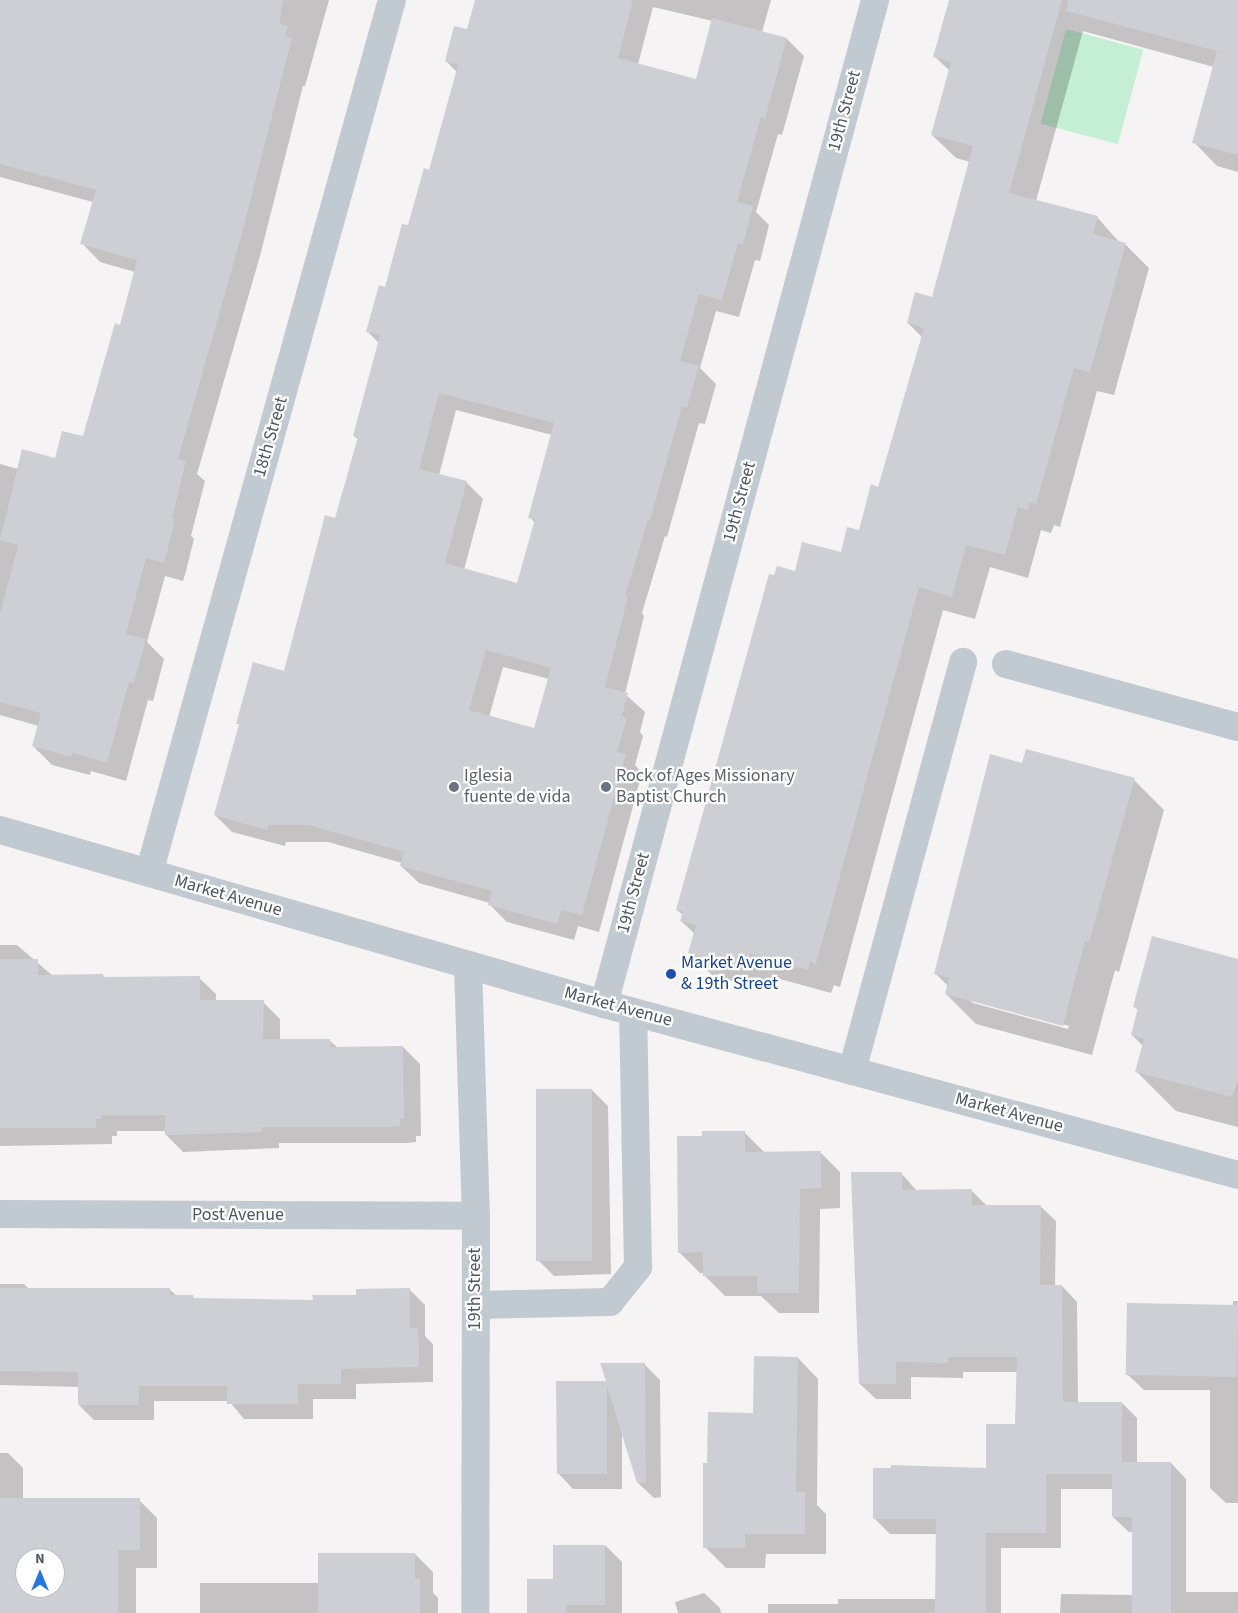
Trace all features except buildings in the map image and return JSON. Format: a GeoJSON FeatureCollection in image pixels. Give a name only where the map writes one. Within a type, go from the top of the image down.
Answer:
{"type":"FeatureCollection","features":[{"type":"Feature","properties":{"kind":"street","name":"18th Street"},"geometry":{"type":"LineString","coordinates":[[149,873],[392,0]]}},
{"type":"Feature","properties":{"kind":"street","name":"19th Street"},"geometry":{"type":"LineString","coordinates":[[604,1004],[875,0]]}},
{"type":"Feature","properties":{"kind":"street"},"geometry":{"type":"LineString","coordinates":[[852,1071],[964,662]]}},
{"type":"Feature","properties":{"kind":"street"},"geometry":{"type":"LineString","coordinates":[[1006,664],[1238,728]]}},
{"type":"Feature","properties":{"kind":"street","name":"Market Avenue"},"geometry":{"type":"LineString","coordinates":[[0,830],[604,1004],[1238,1175]]}},
{"type":"Feature","properties":{"kind":"street","name":"19th Street"},"geometry":{"type":"LineString","coordinates":[[468,965],[476,1216],[475,1613]]}},
{"type":"Feature","properties":{"kind":"street"},"geometry":{"type":"LineString","coordinates":[[476,1305],[610,1302],[638,1267],[633,1012]]}},
{"type":"Feature","properties":{"kind":"street","name":"Post Avenue"},"geometry":{"type":"LineString","coordinates":[[0,1214],[476,1216]]}},
{"type":"Feature","properties":{"kind":"green space"},"geometry":{"type":"Polygon","coordinates":[[[1066,29],[1143,50],[1118,144],[1041,124],[1066,29]]]}},
{"type":"Feature","properties":{"kind":"place","name":"Iglesia fuente de vida"},"geometry":{"type":"Point","coordinates":[454,787]}},
{"type":"Feature","properties":{"kind":"place","name":"Rock of Ages Missionary Baptist Church"},"geometry":{"type":"Point","coordinates":[606,787]}},
{"type":"Feature","properties":{"kind":"place","name":"Market Avenue & 19th Street"},"geometry":{"type":"Point","coordinates":[671,974]}}]}
